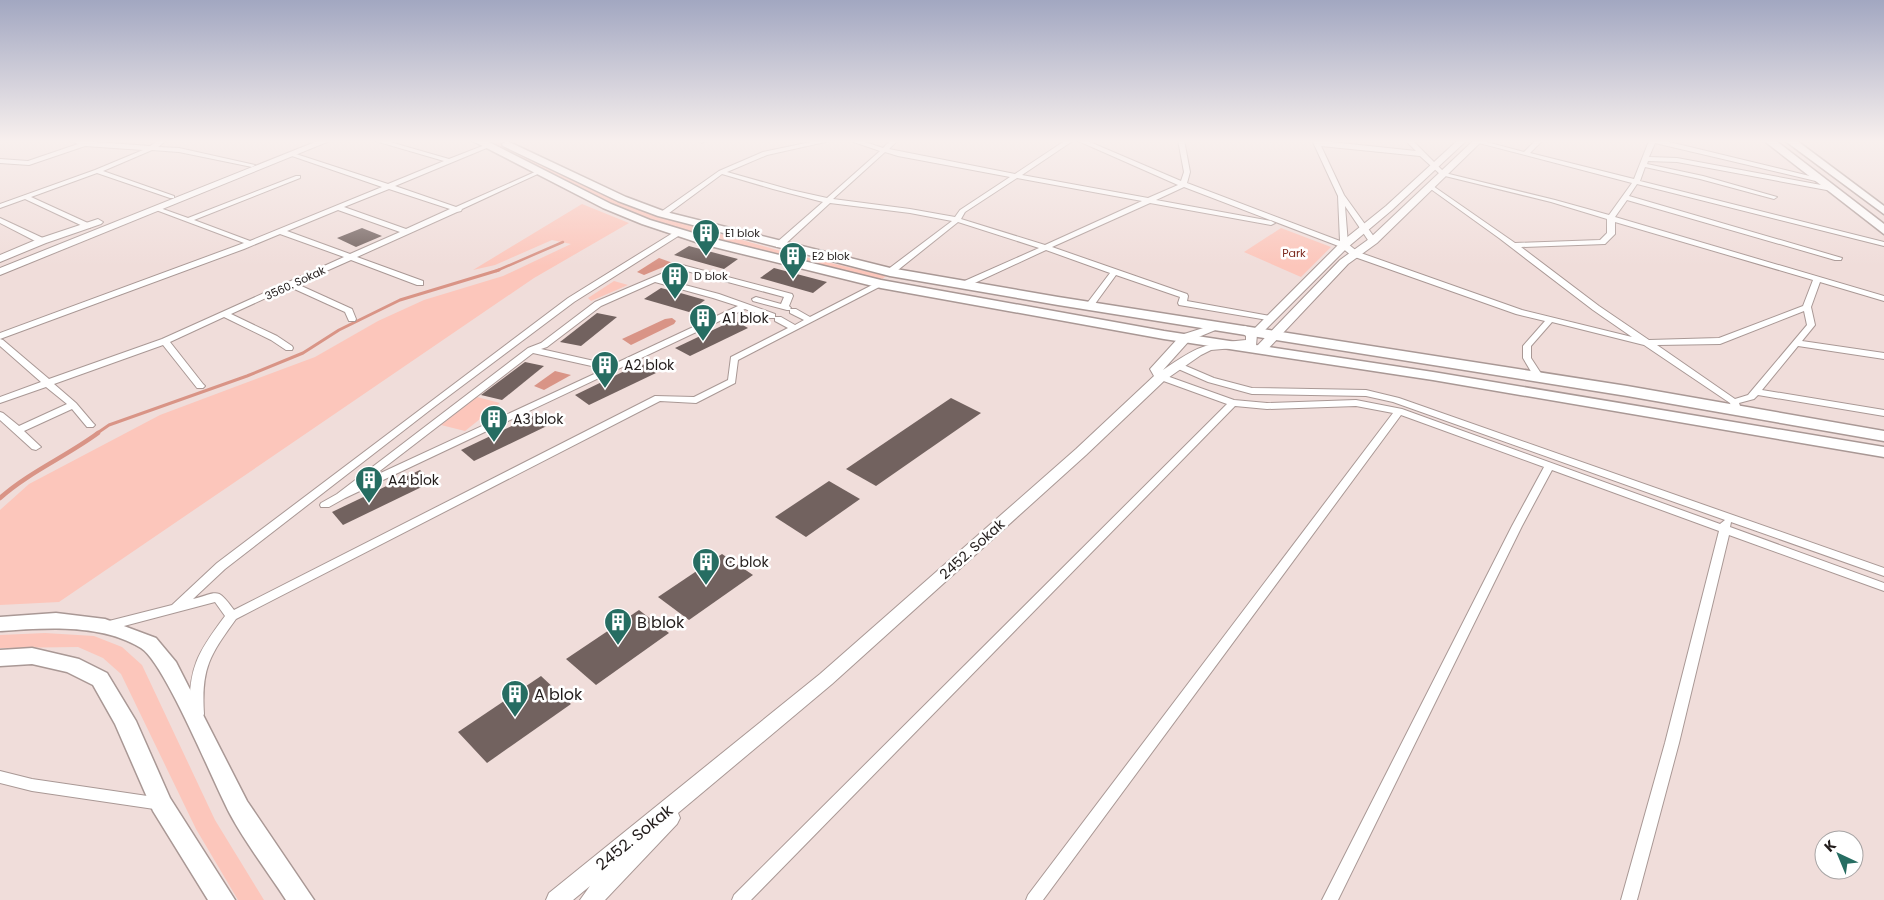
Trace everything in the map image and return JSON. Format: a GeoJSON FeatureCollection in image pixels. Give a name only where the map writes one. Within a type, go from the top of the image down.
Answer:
{"type":"FeatureCollection","features":[{"type":"Feature","properties":{"kind":"main road"},"geometry":{"type":"LineString","coordinates":[[0,259],[42,241],[172,197],[210,182]]}},
{"type":"Feature","properties":{"kind":"main road"},"geometry":{"type":"LineString","coordinates":[[0,272],[226,182]]}},
{"type":"Feature","properties":{"kind":"main road"},"geometry":{"type":"LineString","coordinates":[[559,182],[622,213],[679,233],[881,284],[1164,336],[1180,342],[1261,349],[1884,452]]}},
{"type":"Feature","properties":{"kind":"main road"},"geometry":{"type":"LineString","coordinates":[[587,182],[622,199],[662,214],[890,272],[1219,326],[1251,330],[1271,326],[1540,378],[1735,406],[1884,436]]}},
{"type":"Feature","properties":{"kind":"main road"},"geometry":{"type":"LineString","coordinates":[[1261,349],[1271,326],[1344,245],[1425,182]]}},
{"type":"Feature","properties":{"kind":"main road"},"geometry":{"type":"LineString","coordinates":[[1271,326],[1344,262],[1373,241],[1431,187],[1434,182]]}},
{"type":"Feature","properties":{"kind":"main road"},"geometry":{"type":"LineString","coordinates":[[1823,182],[1884,230]]}},
{"type":"Feature","properties":{"kind":"main road"},"geometry":{"type":"LineString","coordinates":[[1845,182],[1884,211]]}},
{"type":"Feature","properties":{"kind":"main road"},"geometry":{"type":"LineString","coordinates":[[42,241],[59,247]]}},
{"type":"Feature","properties":{"kind":"main road"},"geometry":{"type":"LineString","coordinates":[[1161,377],[1156,369],[1180,342],[1219,326]]}},
{"type":"Feature","properties":{"kind":"main road"},"geometry":{"type":"LineString","coordinates":[[1240,346],[1252,343],[1251,330]]}},
{"type":"Feature","properties":{"kind":"main road","name":"2452. Sokak"},"geometry":{"type":"LineString","coordinates":[[557,900],[712,774],[833,672],[1081,452],[1161,377],[1197,352],[1209,347],[1240,346]]}},
{"type":"Feature","properties":{"kind":"main road"},"geometry":{"type":"LineString","coordinates":[[0,624],[56,620],[105,626],[149,643],[169,668],[239,808],[301,900]]}},
{"type":"Feature","properties":{"kind":"main road"},"geometry":{"type":"LineString","coordinates":[[0,658],[32,656],[64,663],[100,679],[125,721],[161,804],[222,900]]}},
{"type":"Feature","properties":{"kind":"main road","name":"2452. Sokak"},"geometry":{"type":"LineString","coordinates":[[590,900],[712,774]]}},
{"type":"Feature","properties":{"kind":"street"},"geometry":{"type":"LineString","coordinates":[[0,206],[66,182]]}},
{"type":"Feature","properties":{"kind":"street"},"geometry":{"type":"LineString","coordinates":[[129,182],[172,197]]}},
{"type":"Feature","properties":{"kind":"street"},"geometry":{"type":"LineString","coordinates":[[188,220],[285,182]]}},
{"type":"Feature","properties":{"kind":"street"},"geometry":{"type":"LineString","coordinates":[[380,182],[459,210]]}},
{"type":"Feature","properties":{"kind":"street"},"geometry":{"type":"LineString","coordinates":[[0,336],[250,243],[397,182]]}},
{"type":"Feature","properties":{"kind":"street","name":"3560. Sokak"},"geometry":{"type":"LineString","coordinates":[[0,400],[165,341],[518,182]]}},
{"type":"Feature","properties":{"kind":"street"},"geometry":{"type":"LineString","coordinates":[[662,214],[707,182]]}},
{"type":"Feature","properties":{"kind":"street"},"geometry":{"type":"LineString","coordinates":[[754,182],[783,191],[829,200],[912,210],[957,220],[1045,247],[1113,274],[1184,296],[1182,303],[1271,326]]}},
{"type":"Feature","properties":{"kind":"street"},"geometry":{"type":"LineString","coordinates":[[779,245],[848,182]]}},
{"type":"Feature","properties":{"kind":"street"},"geometry":{"type":"LineString","coordinates":[[890,272],[957,220],[962,211],[1006,182]]}},
{"type":"Feature","properties":{"kind":"street"},"geometry":{"type":"LineString","coordinates":[[1061,182],[1254,221],[1287,224]]}},
{"type":"Feature","properties":{"kind":"street"},"geometry":{"type":"LineString","coordinates":[[1176,182],[1344,245],[1355,254],[1549,320],[1648,343],[1720,341],[1807,307]]}},
{"type":"Feature","properties":{"kind":"street"},"geometry":{"type":"LineString","coordinates":[[963,285],[1183,185],[1184,182]]}},
{"type":"Feature","properties":{"kind":"street"},"geometry":{"type":"LineString","coordinates":[[1335,182],[1341,195],[1373,241]]}},
{"type":"Feature","properties":{"kind":"street"},"geometry":{"type":"LineString","coordinates":[[1484,182],[1611,217],[1884,299]]}},
{"type":"Feature","properties":{"kind":"street"},"geometry":{"type":"LineString","coordinates":[[1514,245],[1602,242],[1611,234],[1611,217],[1635,182]]}},
{"type":"Feature","properties":{"kind":"street"},"geometry":{"type":"LineString","coordinates":[[1645,182],[1884,244]]}},
{"type":"Feature","properties":{"kind":"street"},"geometry":{"type":"LineString","coordinates":[[1719,182],[1774,197]]}},
{"type":"Feature","properties":{"kind":"street"},"geometry":{"type":"LineString","coordinates":[[1795,182],[1832,189]]}},
{"type":"Feature","properties":{"kind":"street"},"geometry":{"type":"LineString","coordinates":[[1431,187],[1514,245],[1596,308],[1735,406],[1752,397],[1811,325],[1807,307],[1817,279]]}},
{"type":"Feature","properties":{"kind":"street"},"geometry":{"type":"LineString","coordinates":[[1341,195],[1344,245]]}},
{"type":"Feature","properties":{"kind":"street"},"geometry":{"type":"LineString","coordinates":[[26,196],[87,226]]}},
{"type":"Feature","properties":{"kind":"street"},"geometry":{"type":"LineString","coordinates":[[1624,197],[1838,258]]}},
{"type":"Feature","properties":{"kind":"street"},"geometry":{"type":"LineString","coordinates":[[337,207],[406,232]]}},
{"type":"Feature","properties":{"kind":"street"},"geometry":{"type":"LineString","coordinates":[[158,209],[250,243]]}},
{"type":"Feature","properties":{"kind":"street"},"geometry":{"type":"LineString","coordinates":[[0,220],[42,241]]}},
{"type":"Feature","properties":{"kind":"street"},"geometry":{"type":"LineString","coordinates":[[280,231],[420,283]]}},
{"type":"Feature","properties":{"kind":"street"},"geometry":{"type":"LineString","coordinates":[[176,608],[221,566],[469,376],[571,300],[679,233]]}},
{"type":"Feature","properties":{"kind":"street"},"geometry":{"type":"LineString","coordinates":[[341,496],[531,350],[544,345],[598,304],[682,267],[789,296],[788,309]]}},
{"type":"Feature","properties":{"kind":"street"},"geometry":{"type":"LineString","coordinates":[[1089,306],[1113,274]]}},
{"type":"Feature","properties":{"kind":"street"},"geometry":{"type":"LineString","coordinates":[[654,279],[716,296],[775,317],[795,328]]}},
{"type":"Feature","properties":{"kind":"street"},"geometry":{"type":"LineString","coordinates":[[292,284],[349,311],[352,319]]}},
{"type":"Feature","properties":{"kind":"street"},"geometry":{"type":"LineString","coordinates":[[198,729],[195,688],[202,656],[232,616],[658,398],[696,400],[732,381],[734,359],[881,284]]}},
{"type":"Feature","properties":{"kind":"street"},"geometry":{"type":"LineString","coordinates":[[756,299],[788,309],[810,320]]}},
{"type":"Feature","properties":{"kind":"street"},"geometry":{"type":"LineString","coordinates":[[325,505],[743,307]]}},
{"type":"Feature","properties":{"kind":"street"},"geometry":{"type":"LineString","coordinates":[[226,315],[274,338],[288,348]]}},
{"type":"Feature","properties":{"kind":"street"},"geometry":{"type":"LineString","coordinates":[[1540,378],[1527,358],[1527,346],[1549,320]]}},
{"type":"Feature","properties":{"kind":"street"},"geometry":{"type":"LineString","coordinates":[[165,341],[200,386]]}},
{"type":"Feature","properties":{"kind":"street"},"geometry":{"type":"LineString","coordinates":[[0,342],[73,405],[90,425]]}},
{"type":"Feature","properties":{"kind":"street"},"geometry":{"type":"LineString","coordinates":[[1796,344],[1884,356]]}},
{"type":"Feature","properties":{"kind":"street"},"geometry":{"type":"LineString","coordinates":[[531,350],[614,368]]}},
{"type":"Feature","properties":{"kind":"street"},"geometry":{"type":"LineString","coordinates":[[1179,366],[1211,380],[1252,391],[1366,393],[1396,400],[1726,522],[1884,587]]}},
{"type":"Feature","properties":{"kind":"street"},"geometry":{"type":"LineString","coordinates":[[1161,377],[1233,403],[1267,406],[1356,403],[1399,411],[1550,465],[1884,572]]}},
{"type":"Feature","properties":{"kind":"street"},"geometry":{"type":"LineString","coordinates":[[1756,392],[1884,413]]}},
{"type":"Feature","properties":{"kind":"street"},"geometry":{"type":"LineString","coordinates":[[740,900],[1233,403]]}},
{"type":"Feature","properties":{"kind":"street"},"geometry":{"type":"LineString","coordinates":[[18,430],[73,405]]}},
{"type":"Feature","properties":{"kind":"street"},"geometry":{"type":"LineString","coordinates":[[1034,900],[1399,411]]}},
{"type":"Feature","properties":{"kind":"street"},"geometry":{"type":"LineString","coordinates":[[0,415],[36,446]]}},
{"type":"Feature","properties":{"kind":"street"},"geometry":{"type":"LineString","coordinates":[[1330,900],[1517,526],[1550,465]]}},
{"type":"Feature","properties":{"kind":"street"},"geometry":{"type":"LineString","coordinates":[[1629,900],[1672,743],[1726,522]]}},
{"type":"Feature","properties":{"kind":"street"},"geometry":{"type":"LineString","coordinates":[[105,626],[218,597],[232,616]]}},
{"type":"Feature","properties":{"kind":"street"},"geometry":{"type":"LineString","coordinates":[[0,777],[32,785],[161,804]]}},
{"type":"Feature","properties":{"kind":"green space"},"geometry":{"type":"Polygon","coordinates":[[[563,182],[579,182],[617,201],[657,216],[788,253],[886,276],[881,280],[721,242],[690,233],[591,196],[563,182]]]}},
{"type":"Feature","properties":{"kind":"green space"},"geometry":{"type":"Polygon","coordinates":[[[582,204],[629,223],[534,278],[59,602],[0,605],[0,510],[29,484],[160,415],[315,357],[378,321],[424,300],[503,276],[571,244],[552,240],[495,265],[473,270],[582,204]]]}},
{"type":"Feature","properties":{"kind":"green space","name":"Park"},"geometry":{"type":"Polygon","coordinates":[[[1281,228],[1331,247],[1301,277],[1244,252],[1281,228]]]}},
{"type":"Feature","properties":{"kind":"green space"},"geometry":{"type":"Polygon","coordinates":[[[614,281],[628,285],[591,301],[588,298],[614,281]]]}},
{"type":"Feature","properties":{"kind":"green space"},"geometry":{"type":"Polygon","coordinates":[[[477,397],[500,403],[465,431],[441,425],[477,397]]]}},
{"type":"Feature","properties":{"kind":"green space"},"geometry":{"type":"Polygon","coordinates":[[[45,633],[94,636],[122,647],[142,665],[215,820],[264,900],[238,900],[196,829],[121,674],[103,658],[78,647],[0,648],[0,635],[45,633]]]}},
{"type":"Feature","properties":{"kind":"shaded area"},"geometry":{"type":"Polygon","coordinates":[[[659,258],[673,263],[644,275],[637,272],[659,258]]]}},
{"type":"Feature","properties":{"kind":"shaded area"},"geometry":{"type":"Polygon","coordinates":[[[672,318],[676,321],[674,324],[631,345],[622,339],[665,319],[672,318]]]}},
{"type":"Feature","properties":{"kind":"shaded area"},"geometry":{"type":"Polygon","coordinates":[[[555,371],[571,375],[544,390],[534,386],[555,371]]]}},
{"type":"Feature","properties":{"kind":"building"},"geometry":{"type":"Polygon","coordinates":[[[362,228],[382,236],[356,247],[337,238],[362,228]]]}},
{"type":"Feature","properties":{"kind":"building","name":"E1 blok"},"geometry":{"type":"Polygon","coordinates":[[[689,246],[738,259],[724,269],[674,255],[689,246]]]}},
{"type":"Feature","properties":{"kind":"building","name":"E2 blok"},"geometry":{"type":"Polygon","coordinates":[[[774,268],[827,282],[813,293],[760,278],[774,268]]]}},
{"type":"Feature","properties":{"kind":"building","name":"D blok"},"geometry":{"type":"Polygon","coordinates":[[[661,288],[705,300],[689,312],[644,299],[661,288]]]}},
{"type":"Feature","properties":{"kind":"building"},"geometry":{"type":"Polygon","coordinates":[[[597,313],[617,317],[581,346],[560,342],[597,313]]]}},
{"type":"Feature","properties":{"kind":"building","name":"A1 blok"},"geometry":{"type":"Polygon","coordinates":[[[734,320],[748,328],[690,356],[675,348],[734,320]]]}},
{"type":"Feature","properties":{"kind":"building"},"geometry":{"type":"Polygon","coordinates":[[[525,362],[544,366],[502,400],[481,395],[525,362]]]}},
{"type":"Feature","properties":{"kind":"building","name":"A2 blok"},"geometry":{"type":"Polygon","coordinates":[[[641,363],[656,373],[589,405],[575,395],[641,363]]]}},
{"type":"Feature","properties":{"kind":"building"},"geometry":{"type":"Polygon","coordinates":[[[951,398],[981,413],[876,486],[846,469],[951,398]]]}},
{"type":"Feature","properties":{"kind":"building","name":"A3 blok"},"geometry":{"type":"Polygon","coordinates":[[[537,414],[551,424],[474,461],[461,450],[537,414]]]}},
{"type":"Feature","properties":{"kind":"building","name":"A4 blok"},"geometry":{"type":"Polygon","coordinates":[[[420,470],[432,482],[343,525],[332,512],[420,470]]]}},
{"type":"Feature","properties":{"kind":"building"},"geometry":{"type":"Polygon","coordinates":[[[829,481],[860,499],[806,537],[775,517],[829,481]]]}},
{"type":"Feature","properties":{"kind":"building","name":"C blok"},"geometry":{"type":"Polygon","coordinates":[[[722,554],[753,575],[689,620],[658,597],[722,554]]]}},
{"type":"Feature","properties":{"kind":"building","name":"B blok"},"geometry":{"type":"Polygon","coordinates":[[[639,610],[669,633],[596,685],[566,659],[639,610]]]}},
{"type":"Feature","properties":{"kind":"building","name":"A blok"},"geometry":{"type":"Polygon","coordinates":[[[541,676],[571,704],[487,763],[458,732],[541,676]]]}},
{"type":"Feature","properties":{"kind":"waterway"},"geometry":{"type":"LineString","coordinates":[[497,271],[563,242]]}},
{"type":"Feature","properties":{"kind":"waterway"},"geometry":{"type":"LineString","coordinates":[[96,434],[109,425],[247,376],[303,353],[339,330],[400,300],[497,271]]}},
{"type":"Feature","properties":{"kind":"waterway"},"geometry":{"type":"LineString","coordinates":[[0,498],[23,480],[98,433]]}},
{"type":"Feature","properties":{"kind":"place","name":"E1 blok"},"geometry":{"type":"Point","coordinates":[706,257]}},
{"type":"Feature","properties":{"kind":"place","name":"E2 blok"},"geometry":{"type":"Point","coordinates":[793,280]}},
{"type":"Feature","properties":{"kind":"place","name":"D blok"},"geometry":{"type":"Point","coordinates":[675,300]}},
{"type":"Feature","properties":{"kind":"place","name":"A1 blok"},"geometry":{"type":"Point","coordinates":[703,342]}},
{"type":"Feature","properties":{"kind":"place","name":"A2 blok"},"geometry":{"type":"Point","coordinates":[605,389]}},
{"type":"Feature","properties":{"kind":"place","name":"A3 blok"},"geometry":{"type":"Point","coordinates":[494,443]}},
{"type":"Feature","properties":{"kind":"place","name":"A4 blok"},"geometry":{"type":"Point","coordinates":[369,504]}},
{"type":"Feature","properties":{"kind":"place","name":"C blok"},"geometry":{"type":"Point","coordinates":[706,586]}},
{"type":"Feature","properties":{"kind":"place","name":"B blok"},"geometry":{"type":"Point","coordinates":[618,646]}},
{"type":"Feature","properties":{"kind":"place","name":"A blok"},"geometry":{"type":"Point","coordinates":[515,718]}}]}
